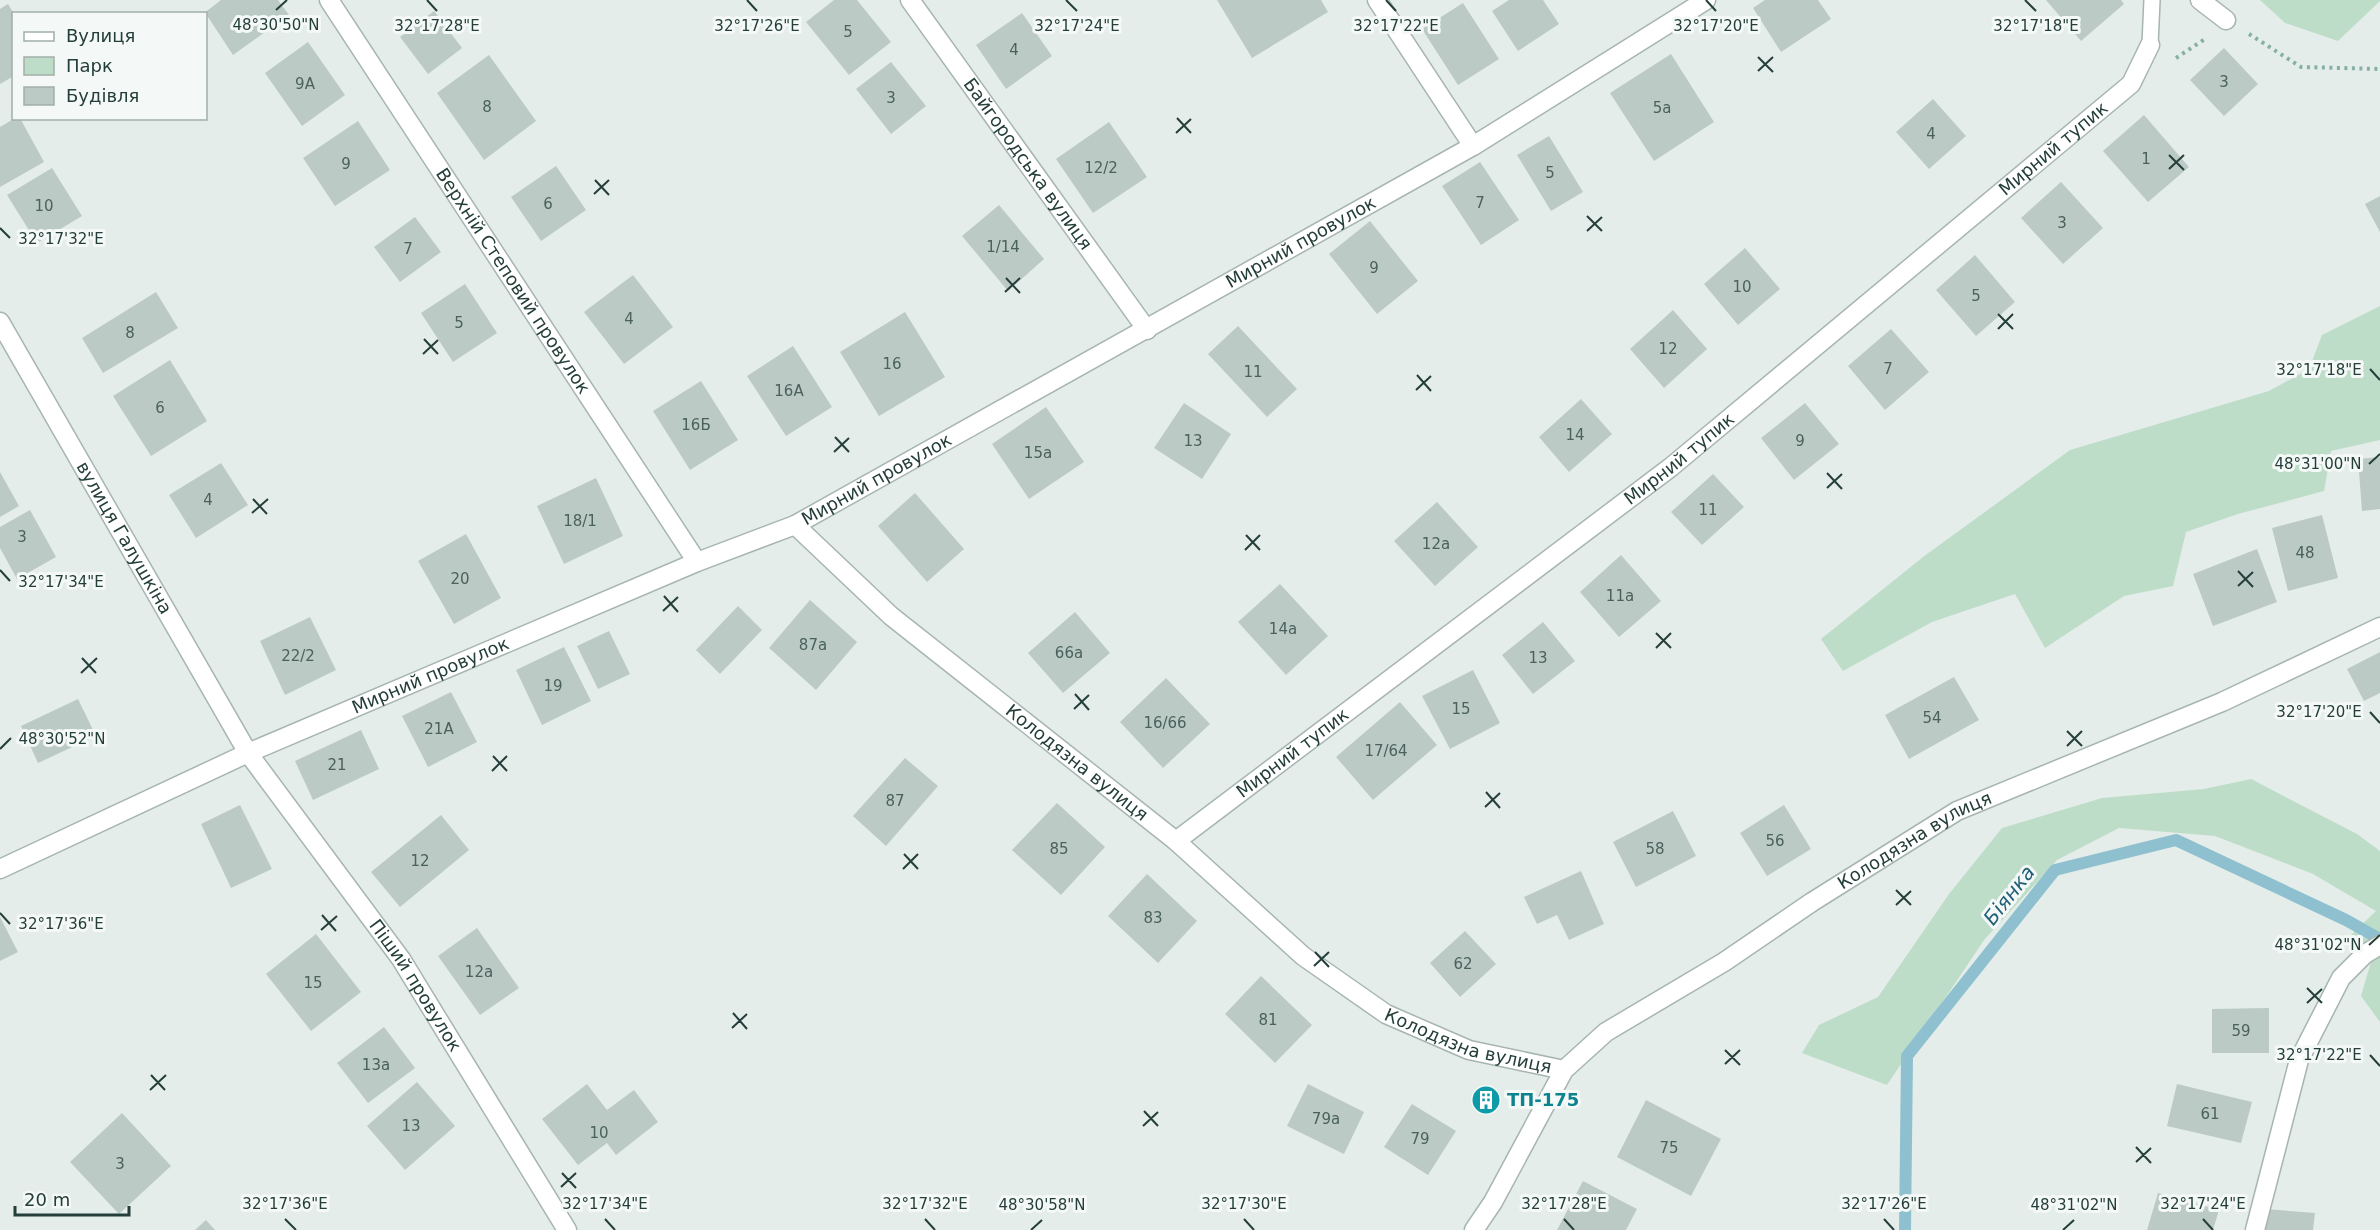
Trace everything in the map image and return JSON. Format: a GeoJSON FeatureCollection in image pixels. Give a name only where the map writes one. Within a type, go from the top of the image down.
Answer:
{"type":"FeatureCollection","features":[{"type":"Feature","properties":{"kind":"street","name":"Верхній Степовий провулок"},"geometry":{"type":"LineString","coordinates":[[329,0],[697,562]]}},
{"type":"Feature","properties":{"kind":"street","name":"Байгородська вулиця"},"geometry":{"type":"LineString","coordinates":[[910,0],[1147,330]]}},
{"type":"Feature","properties":{"kind":"street"},"geometry":{"type":"LineString","coordinates":[[1377,0],[1473,146]]}},
{"type":"Feature","properties":{"kind":"street","name":"Мирний провулок"},"geometry":{"type":"LineString","coordinates":[[0,869],[248,753],[697,562],[795,525],[1473,146],[1706,0]]}},
{"type":"Feature","properties":{"kind":"street"},"geometry":{"type":"LineString","coordinates":[[2200,0],[2226,20]]}},
{"type":"Feature","properties":{"kind":"street","name":"Мирний тупик"},"geometry":{"type":"LineString","coordinates":[[1176,841],[1671,467],[2131,84],[2150,45]]}},
{"type":"Feature","properties":{"kind":"street","name":"вулиця Галушкіна"},"geometry":{"type":"LineString","coordinates":[[0,322],[248,753]]}},
{"type":"Feature","properties":{"kind":"street","name":"Колодязна вулиця"},"geometry":{"type":"LineString","coordinates":[[795,525],[891,616],[1176,841],[1303,956],[1386,1014],[1469,1050],[1564,1070],[1606,1032],[1724,962],[1812,902],[1957,811],[2222,702],[2380,627]]}},
{"type":"Feature","properties":{"kind":"street","name":"Піший провулок"},"geometry":{"type":"LineString","coordinates":[[248,753],[401,959],[567,1230]]}},
{"type":"Feature","properties":{"kind":"street"},"geometry":{"type":"LineString","coordinates":[[2255,1230],[2299,1060],[2341,978],[2372,949]]}},
{"type":"Feature","properties":{"kind":"street"},"geometry":{"type":"LineString","coordinates":[[1474,1230],[1493,1202],[1564,1070]]}},
{"type":"Feature","properties":{"kind":"lane"},"geometry":{"type":"LineString","coordinates":[[2150,45],[2152,0]]}},
{"type":"Feature","properties":{"kind":"path"},"geometry":{"type":"LineString","coordinates":[[2226,20],[2301,67],[2380,69]]}},
{"type":"Feature","properties":{"kind":"green space"},"geometry":{"type":"Polygon","coordinates":[[[2260,0],[2380,1],[2338,41],[2285,23],[2260,0]]]}},
{"type":"Feature","properties":{"kind":"green space"},"geometry":{"type":"Polygon","coordinates":[[[2380,306],[2380,440],[2331,451],[2324,491],[2238,514],[2186,532],[2173,586],[2124,596],[2045,648],[2015,594],[1932,622],[1843,671],[1821,639],[1923,557],[2070,450],[2269,391],[2309,369],[2322,335],[2380,306]]]}},
{"type":"Feature","properties":{"kind":"green space"},"geometry":{"type":"Polygon","coordinates":[[[2251,779],[2357,834],[2380,851],[2380,1022],[2361,996],[2371,962],[2350,936],[2376,911],[2313,874],[2215,836],[2119,828],[2057,860],[1984,940],[1887,1085],[1802,1053],[1819,1025],[1878,997],[1949,894],[2002,828],[2102,798],[2204,789],[2251,779]]]}},
{"type":"Feature","properties":{"kind":"building"},"geometry":{"type":"Polygon","coordinates":[[[221,0],[278,0],[289,15],[233,55],[206,12],[221,0]]]}},
{"type":"Feature","properties":{"kind":"building"},"geometry":{"type":"Polygon","coordinates":[[[834,0],[857,0],[891,42],[849,75],[806,22],[834,0]]]}},
{"type":"Feature","properties":{"kind":"building"},"geometry":{"type":"Polygon","coordinates":[[[1217,0],[1321,0],[1328,12],[1252,58],[1217,0]]]}},
{"type":"Feature","properties":{"kind":"building"},"geometry":{"type":"Polygon","coordinates":[[[1509,0],[1543,0],[1559,24],[1518,51],[1492,11],[1509,0]]]}},
{"type":"Feature","properties":{"kind":"building"},"geometry":{"type":"Polygon","coordinates":[[[1765,0],[1818,0],[1831,19],[1781,52],[1753,8],[1765,0]]]}},
{"type":"Feature","properties":{"kind":"building"},"geometry":{"type":"Polygon","coordinates":[[[2046,0],[2121,0],[2124,4],[2081,41],[2046,0]]]}},
{"type":"Feature","properties":{"kind":"building"},"geometry":{"type":"Polygon","coordinates":[[[1463,3],[1499,59],[1458,85],[1422,29],[1463,3]]]}},
{"type":"Feature","properties":{"kind":"building"},"geometry":{"type":"Polygon","coordinates":[[[8,4],[13,12],[12,77],[0,84],[0,9],[8,4]]]}},
{"type":"Feature","properties":{"kind":"building"},"geometry":{"type":"Polygon","coordinates":[[[434,11],[462,48],[428,74],[400,37],[434,11]]]}},
{"type":"Feature","properties":{"kind":"building"},"geometry":{"type":"Polygon","coordinates":[[[1022,13],[1052,56],[1006,89],[976,45],[1022,13]]]}},
{"type":"Feature","properties":{"kind":"building"},"geometry":{"type":"Polygon","coordinates":[[[308,42],[345,95],[302,126],[265,73],[308,42]]]}},
{"type":"Feature","properties":{"kind":"building"},"geometry":{"type":"Polygon","coordinates":[[[2224,48],[2258,84],[2224,116],[2190,80],[2224,48]]]}},
{"type":"Feature","properties":{"kind":"building"},"geometry":{"type":"Polygon","coordinates":[[[1671,54],[1714,122],[1654,161],[1610,93],[1671,54]]]}},
{"type":"Feature","properties":{"kind":"building"},"geometry":{"type":"Polygon","coordinates":[[[489,55],[536,121],[484,160],[437,93],[489,55]]]}},
{"type":"Feature","properties":{"kind":"building"},"geometry":{"type":"Polygon","coordinates":[[[891,62],[926,106],[891,134],[856,89],[891,62]]]}},
{"type":"Feature","properties":{"kind":"building"},"geometry":{"type":"Polygon","coordinates":[[[1933,99],[1966,136],[1929,169],[1896,132],[1933,99]]]}},
{"type":"Feature","properties":{"kind":"building"},"geometry":{"type":"Polygon","coordinates":[[[2144,115],[2189,167],[2148,202],[2103,151],[2144,115]]]}},
{"type":"Feature","properties":{"kind":"building"},"geometry":{"type":"Polygon","coordinates":[[[12,120],[21,120],[44,162],[0,187],[0,127],[12,120]]]}},
{"type":"Feature","properties":{"kind":"building"},"geometry":{"type":"Polygon","coordinates":[[[358,121],[390,170],[335,206],[303,158],[358,121]]]}},
{"type":"Feature","properties":{"kind":"building"},"geometry":{"type":"Polygon","coordinates":[[[1109,122],[1147,177],[1093,213],[1056,159],[1109,122]]]}},
{"type":"Feature","properties":{"kind":"building"},"geometry":{"type":"Polygon","coordinates":[[[1549,136],[1583,192],[1551,211],[1517,155],[1549,136]]]}},
{"type":"Feature","properties":{"kind":"building"},"geometry":{"type":"Polygon","coordinates":[[[1480,162],[1519,220],[1481,245],[1442,186],[1480,162]]]}},
{"type":"Feature","properties":{"kind":"building"},"geometry":{"type":"Polygon","coordinates":[[[556,166],[586,210],[541,241],[511,197],[556,166]]]}},
{"type":"Feature","properties":{"kind":"building"},"geometry":{"type":"Polygon","coordinates":[[[52,168],[82,216],[37,243],[7,195],[52,168]]]}},
{"type":"Feature","properties":{"kind":"building"},"geometry":{"type":"Polygon","coordinates":[[[2061,182],[2103,228],[2063,264],[2021,218],[2061,182]]]}},
{"type":"Feature","properties":{"kind":"building"},"geometry":{"type":"Polygon","coordinates":[[[2380,196],[2380,232],[2365,204],[2380,196]]]}},
{"type":"Feature","properties":{"kind":"building"},"geometry":{"type":"Polygon","coordinates":[[[999,205],[1044,259],[1008,291],[962,236],[999,205]]]}},
{"type":"Feature","properties":{"kind":"building"},"geometry":{"type":"Polygon","coordinates":[[[415,217],[441,252],[400,282],[374,247],[415,217]]]}},
{"type":"Feature","properties":{"kind":"building"},"geometry":{"type":"Polygon","coordinates":[[[1370,221],[1418,281],[1377,314],[1329,254],[1370,221]]]}},
{"type":"Feature","properties":{"kind":"building"},"geometry":{"type":"Polygon","coordinates":[[[1745,248],[1780,289],[1738,325],[1704,284],[1745,248]]]}},
{"type":"Feature","properties":{"kind":"building"},"geometry":{"type":"Polygon","coordinates":[[[1975,255],[2015,302],[1976,336],[1936,290],[1975,255]]]}},
{"type":"Feature","properties":{"kind":"building"},"geometry":{"type":"Polygon","coordinates":[[[633,275],[673,327],[624,364],[584,312],[633,275]]]}},
{"type":"Feature","properties":{"kind":"building"},"geometry":{"type":"Polygon","coordinates":[[[465,284],[497,333],[453,362],[421,313],[465,284]]]}},
{"type":"Feature","properties":{"kind":"building"},"geometry":{"type":"Polygon","coordinates":[[[156,292],[178,328],[103,373],[82,338],[156,292]]]}},
{"type":"Feature","properties":{"kind":"building"},"geometry":{"type":"Polygon","coordinates":[[[1673,310],[1707,349],[1664,388],[1630,349],[1673,310]]]}},
{"type":"Feature","properties":{"kind":"building"},"geometry":{"type":"Polygon","coordinates":[[[905,312],[945,377],[879,416],[840,352],[905,312]]]}},
{"type":"Feature","properties":{"kind":"building"},"geometry":{"type":"Polygon","coordinates":[[[1238,326],[1297,389],[1267,417],[1208,354],[1238,326]]]}},
{"type":"Feature","properties":{"kind":"building"},"geometry":{"type":"Polygon","coordinates":[[[1891,329],[1929,372],[1885,410],[1848,366],[1891,329]]]}},
{"type":"Feature","properties":{"kind":"building"},"geometry":{"type":"Polygon","coordinates":[[[793,346],[832,407],[786,436],[747,376],[793,346]]]}},
{"type":"Feature","properties":{"kind":"building"},"geometry":{"type":"Polygon","coordinates":[[[170,360],[207,421],[151,456],[113,396],[170,360]]]}},
{"type":"Feature","properties":{"kind":"building"},"geometry":{"type":"Polygon","coordinates":[[[701,381],[738,440],[690,470],[653,411],[701,381]]]}},
{"type":"Feature","properties":{"kind":"building"},"geometry":{"type":"Polygon","coordinates":[[[1581,399],[1612,434],[1569,472],[1539,437],[1581,399]]]}},
{"type":"Feature","properties":{"kind":"building"},"geometry":{"type":"Polygon","coordinates":[[[1184,403],[1231,434],[1202,479],[1154,448],[1184,403]]]}},
{"type":"Feature","properties":{"kind":"building"},"geometry":{"type":"Polygon","coordinates":[[[1805,403],[1839,444],[1794,480],[1761,438],[1805,403]]]}},
{"type":"Feature","properties":{"kind":"building"},"geometry":{"type":"Polygon","coordinates":[[[1046,407],[1084,462],[1029,499],[992,444],[1046,407]]]}},
{"type":"Feature","properties":{"kind":"building"},"geometry":{"type":"Polygon","coordinates":[[[2380,457],[2380,509],[2362,511],[2358,459],[2380,457]]]}},
{"type":"Feature","properties":{"kind":"building"},"geometry":{"type":"Polygon","coordinates":[[[221,463],[248,505],[196,538],[169,495],[221,463]]]}},
{"type":"Feature","properties":{"kind":"building"},"geometry":{"type":"Polygon","coordinates":[[[0,472],[19,506],[0,517],[0,472]]]}},
{"type":"Feature","properties":{"kind":"building"},"geometry":{"type":"Polygon","coordinates":[[[1713,474],[1744,507],[1702,545],[1671,512],[1713,474]]]}},
{"type":"Feature","properties":{"kind":"building"},"geometry":{"type":"Polygon","coordinates":[[[596,478],[623,536],[564,564],[537,506],[596,478]]]}},
{"type":"Feature","properties":{"kind":"building"},"geometry":{"type":"Polygon","coordinates":[[[915,493],[964,549],[927,582],[878,526],[915,493]]]}},
{"type":"Feature","properties":{"kind":"building"},"geometry":{"type":"Polygon","coordinates":[[[1437,502],[1478,547],[1435,586],[1394,541],[1437,502]]]}},
{"type":"Feature","properties":{"kind":"building"},"geometry":{"type":"Polygon","coordinates":[[[30,510],[56,557],[17,579],[0,548],[0,527],[30,510]]]}},
{"type":"Feature","properties":{"kind":"building"},"geometry":{"type":"Polygon","coordinates":[[[2322,515],[2338,578],[2288,591],[2272,528],[2322,515]]]}},
{"type":"Feature","properties":{"kind":"building"},"geometry":{"type":"Polygon","coordinates":[[[466,534],[501,598],[454,624],[418,561],[466,534]]]}},
{"type":"Feature","properties":{"kind":"building"},"geometry":{"type":"Polygon","coordinates":[[[2257,549],[2277,602],[2213,626],[2193,574],[2257,549]]]}},
{"type":"Feature","properties":{"kind":"building"},"geometry":{"type":"Polygon","coordinates":[[[1621,555],[1661,601],[1619,637],[1580,592],[1621,555]]]}},
{"type":"Feature","properties":{"kind":"building"},"geometry":{"type":"Polygon","coordinates":[[[1280,584],[1328,636],[1286,675],[1238,622],[1280,584]]]}},
{"type":"Feature","properties":{"kind":"building"},"geometry":{"type":"Polygon","coordinates":[[[810,600],[857,642],[816,690],[769,648],[810,600]]]}},
{"type":"Feature","properties":{"kind":"building"},"geometry":{"type":"Polygon","coordinates":[[[738,606],[762,630],[720,674],[696,650],[738,606]]]}},
{"type":"Feature","properties":{"kind":"building"},"geometry":{"type":"Polygon","coordinates":[[[1075,612],[1110,653],[1063,693],[1028,653],[1075,612]]]}},
{"type":"Feature","properties":{"kind":"building"},"geometry":{"type":"Polygon","coordinates":[[[310,617],[336,670],[285,695],[260,641],[310,617]]]}},
{"type":"Feature","properties":{"kind":"building"},"geometry":{"type":"Polygon","coordinates":[[[1543,622],[1575,661],[1533,694],[1502,655],[1543,622]]]}},
{"type":"Feature","properties":{"kind":"building"},"geometry":{"type":"Polygon","coordinates":[[[609,631],[630,674],[598,689],[577,646],[609,631]]]}},
{"type":"Feature","properties":{"kind":"building"},"geometry":{"type":"Polygon","coordinates":[[[564,647],[591,701],[542,725],[516,670],[564,647]]]}},
{"type":"Feature","properties":{"kind":"building"},"geometry":{"type":"Polygon","coordinates":[[[2380,652],[2380,693],[2364,701],[2347,669],[2380,652]]]}},
{"type":"Feature","properties":{"kind":"building"},"geometry":{"type":"Polygon","coordinates":[[[1473,670],[1500,723],[1450,749],[1422,696],[1473,670]]]}},
{"type":"Feature","properties":{"kind":"building"},"geometry":{"type":"Polygon","coordinates":[[[1954,677],[1979,720],[1909,759],[1885,715],[1954,677]]]}},
{"type":"Feature","properties":{"kind":"building"},"geometry":{"type":"Polygon","coordinates":[[[1166,678],[1210,724],[1163,768],[1120,722],[1166,678]]]}},
{"type":"Feature","properties":{"kind":"building"},"geometry":{"type":"Polygon","coordinates":[[[451,692],[477,742],[428,767],[402,716],[451,692]]]}},
{"type":"Feature","properties":{"kind":"building"},"geometry":{"type":"Polygon","coordinates":[[[78,699],[96,736],[38,763],[21,726],[78,699]]]}},
{"type":"Feature","properties":{"kind":"building"},"geometry":{"type":"Polygon","coordinates":[[[1400,702],[1437,745],[1373,800],[1336,757],[1400,702]]]}},
{"type":"Feature","properties":{"kind":"building"},"geometry":{"type":"Polygon","coordinates":[[[361,730],[379,769],[313,800],[295,761],[361,730]]]}},
{"type":"Feature","properties":{"kind":"building"},"geometry":{"type":"Polygon","coordinates":[[[905,758],[938,786],[886,846],[853,816],[905,758]]]}},
{"type":"Feature","properties":{"kind":"building"},"geometry":{"type":"Polygon","coordinates":[[[1057,803],[1105,847],[1061,895],[1012,850],[1057,803]]]}},
{"type":"Feature","properties":{"kind":"building"},"geometry":{"type":"Polygon","coordinates":[[[240,805],[272,869],[231,888],[201,824],[240,805]]]}},
{"type":"Feature","properties":{"kind":"building"},"geometry":{"type":"Polygon","coordinates":[[[1784,805],[1811,849],[1767,876],[1740,833],[1784,805]]]}},
{"type":"Feature","properties":{"kind":"building"},"geometry":{"type":"Polygon","coordinates":[[[1673,811],[1696,856],[1636,887],[1613,842],[1673,811]]]}},
{"type":"Feature","properties":{"kind":"building"},"geometry":{"type":"Polygon","coordinates":[[[441,815],[469,850],[400,907],[371,872],[441,815]]]}},
{"type":"Feature","properties":{"kind":"building"},"geometry":{"type":"Polygon","coordinates":[[[1581,871],[1604,924],[1569,940],[1557,915],[1537,924],[1524,897],[1581,871]]]}},
{"type":"Feature","properties":{"kind":"building"},"geometry":{"type":"Polygon","coordinates":[[[1147,874],[1197,921],[1158,963],[1108,916],[1147,874]]]}},
{"type":"Feature","properties":{"kind":"building"},"geometry":{"type":"Polygon","coordinates":[[[0,917],[18,952],[0,961],[0,917]]]}},
{"type":"Feature","properties":{"kind":"building"},"geometry":{"type":"Polygon","coordinates":[[[477,928],[519,988],[480,1015],[438,956],[477,928]]]}},
{"type":"Feature","properties":{"kind":"building"},"geometry":{"type":"Polygon","coordinates":[[[1465,931],[1496,964],[1460,997],[1430,963],[1465,931]]]}},
{"type":"Feature","properties":{"kind":"building"},"geometry":{"type":"Polygon","coordinates":[[[316,934],[361,992],[311,1031],[266,974],[316,934]]]}},
{"type":"Feature","properties":{"kind":"building"},"geometry":{"type":"Polygon","coordinates":[[[1261,976],[1312,1025],[1275,1063],[1225,1014],[1261,976]]]}},
{"type":"Feature","properties":{"kind":"building"},"geometry":{"type":"Polygon","coordinates":[[[2269,1008],[2269,1053],[2212,1053],[2212,1009],[2269,1008]]]}},
{"type":"Feature","properties":{"kind":"building"},"geometry":{"type":"Polygon","coordinates":[[[384,1027],[415,1068],[368,1103],[337,1063],[384,1027]]]}},
{"type":"Feature","properties":{"kind":"building"},"geometry":{"type":"Polygon","coordinates":[[[417,1082],[455,1126],[405,1170],[367,1126],[417,1082]]]}},
{"type":"Feature","properties":{"kind":"building"},"geometry":{"type":"Polygon","coordinates":[[[587,1084],[607,1110],[634,1090],[658,1122],[616,1155],[607,1143],[578,1165],[542,1119],[587,1084]]]}},
{"type":"Feature","properties":{"kind":"building"},"geometry":{"type":"Polygon","coordinates":[[[1308,1084],[1364,1112],[1344,1154],[1287,1126],[1308,1084]]]}},
{"type":"Feature","properties":{"kind":"building"},"geometry":{"type":"Polygon","coordinates":[[[2177,1084],[2252,1102],[2241,1143],[2167,1126],[2177,1084]]]}},
{"type":"Feature","properties":{"kind":"building","name":"ТП-175"},"geometry":{"type":"Polygon","coordinates":[[[1486,1090],[1497,1100],[1486,1111],[1476,1100],[1486,1090]]]}},
{"type":"Feature","properties":{"kind":"building"},"geometry":{"type":"Polygon","coordinates":[[[1646,1100],[1721,1139],[1691,1196],[1617,1157],[1646,1100]]]}},
{"type":"Feature","properties":{"kind":"building"},"geometry":{"type":"Polygon","coordinates":[[[1412,1104],[1456,1131],[1428,1175],[1384,1147],[1412,1104]]]}},
{"type":"Feature","properties":{"kind":"building"},"geometry":{"type":"Polygon","coordinates":[[[122,1113],[171,1166],[119,1214],[70,1162],[122,1113]]]}},
{"type":"Feature","properties":{"kind":"building"},"geometry":{"type":"Polygon","coordinates":[[[1583,1181],[1637,1209],[1626,1230],[1557,1230],[1583,1181]]]}},
{"type":"Feature","properties":{"kind":"building"},"geometry":{"type":"Polygon","coordinates":[[[2158,1193],[2219,1210],[2213,1230],[2147,1230],[2158,1193]]]}},
{"type":"Feature","properties":{"kind":"building"},"geometry":{"type":"Polygon","coordinates":[[[2265,1209],[2315,1213],[2313,1230],[2264,1230],[2265,1209]]]}},
{"type":"Feature","properties":{"kind":"building"},"geometry":{"type":"Polygon","coordinates":[[[206,1220],[215,1230],[195,1230],[206,1220]]]}},
{"type":"Feature","properties":{"kind":"waterway","name":"Біянка"},"geometry":{"type":"LineString","coordinates":[[1905,1230],[1907,1056],[2055,870],[2176,840],[2346,920],[2380,939]]}},
{"type":"Feature","properties":{"kind":"place","name":"ТП-175"},"geometry":{"type":"Point","coordinates":[1486,1100]}}]}
